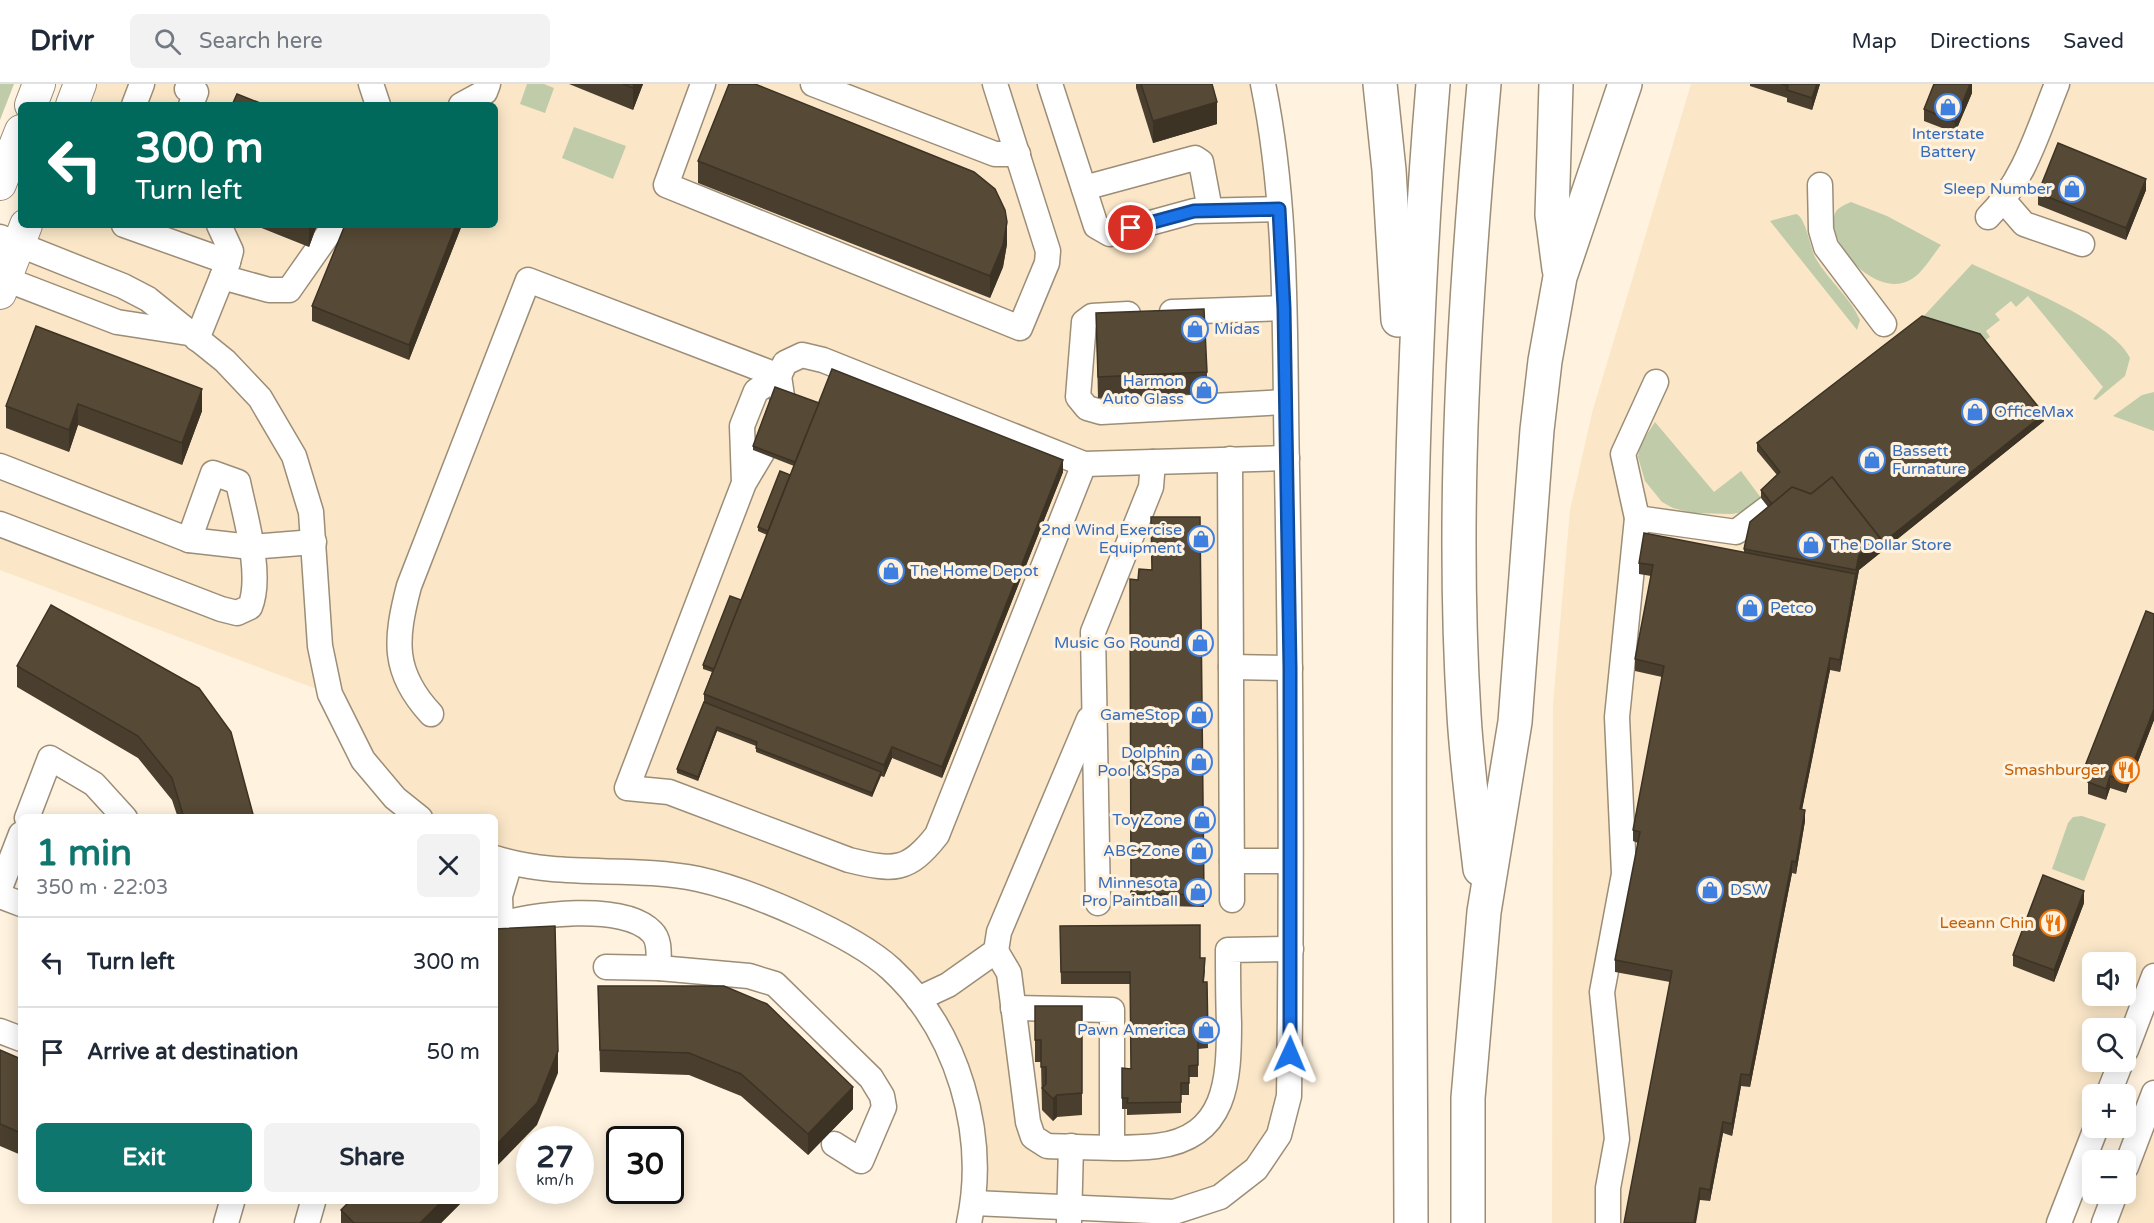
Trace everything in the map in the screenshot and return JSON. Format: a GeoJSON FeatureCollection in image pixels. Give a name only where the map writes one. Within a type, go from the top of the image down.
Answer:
{"type":"FeatureCollection","features":[{"type":"Feature","properties":{"kind":"highway"},"geometry":{"type":"LineString","coordinates":[[1380,84],[1389,170],[1411,561]]}},
{"type":"Feature","properties":{"kind":"highway"},"geometry":{"type":"LineString","coordinates":[[1412,1223],[1411,561],[1419,273],[1433,84]]}},
{"type":"Feature","properties":{"kind":"highway"},"geometry":{"type":"LineString","coordinates":[[1484,84],[1471,234],[1459,541],[1464,716],[1484,912]]}},
{"type":"Feature","properties":{"kind":"highway"},"geometry":{"type":"LineString","coordinates":[[1556,84],[1552,215],[1560,277]]}},
{"type":"Feature","properties":{"kind":"highway"},"geometry":{"type":"LineString","coordinates":[[1468,1223],[1468,1098],[1484,912],[1515,722],[1537,430],[1545,361],[1560,277],[1625,84]]}},
{"type":"Feature","properties":{"kind":"main road"},"geometry":{"type":"LineString","coordinates":[[32,102],[39,84]]}},
{"type":"Feature","properties":{"kind":"main road"},"geometry":{"type":"LineString","coordinates":[[73,102],[80,84]]}},
{"type":"Feature","properties":{"kind":"main road"},"geometry":{"type":"LineString","coordinates":[[0,184],[18,139]]}},
{"type":"Feature","properties":{"kind":"main road"},"geometry":{"type":"LineString","coordinates":[[2,283],[15,235]]}},
{"type":"Feature","properties":{"kind":"street"},"geometry":{"type":"LineString","coordinates":[[135,102],[142,84]]}},
{"type":"Feature","properties":{"kind":"street"},"geometry":{"type":"LineString","coordinates":[[371,84],[377,102]]}},
{"type":"Feature","properties":{"kind":"street"},"geometry":{"type":"LineString","coordinates":[[703,84],[666,185],[1020,328],[1047,263],[1048,251],[995,84]]}},
{"type":"Feature","properties":{"kind":"street"},"geometry":{"type":"LineString","coordinates":[[813,84],[995,154],[1018,154]]}},
{"type":"Feature","properties":{"kind":"street"},"geometry":{"type":"LineString","coordinates":[[1050,84],[1096,226],[1110,234],[1194,211],[1279,209]]}},
{"type":"Feature","properties":{"kind":"street"},"geometry":{"type":"LineString","coordinates":[[659,968],[658,947],[652,932],[626,920],[586,912],[498,925],[503,860],[549,870],[667,875],[698,879],[726,887],[809,920],[844,938],[890,968],[918,999],[943,1036],[957,1065],[972,1132],[972,1213],[1161,1217],[1220,1197],[1256,1169],[1279,1135],[1289,1096],[1291,949],[1290,668],[1284,308],[1275,143],[1263,84]]}},
{"type":"Feature","properties":{"kind":"street"},"geometry":{"type":"LineString","coordinates":[[2057,84],[2019,178],[1996,209],[2024,224],[2082,244]]}},
{"type":"Feature","properties":{"kind":"street"},"geometry":{"type":"LineString","coordinates":[[465,102],[485,87]]}},
{"type":"Feature","properties":{"kind":"street"},"geometry":{"type":"LineString","coordinates":[[1084,188],[1195,158],[1201,162],[1210,210]]}},
{"type":"Feature","properties":{"kind":"street"},"geometry":{"type":"LineString","coordinates":[[1820,185],[1821,230],[1826,247],[1884,324]]}},
{"type":"Feature","properties":{"kind":"street"},"geometry":{"type":"LineString","coordinates":[[140,228],[269,290],[289,290],[328,233],[338,228]]}},
{"type":"Feature","properties":{"kind":"street"},"geometry":{"type":"LineString","coordinates":[[192,336],[225,270],[231,251],[220,228]]}},
{"type":"Feature","properties":{"kind":"street"},"geometry":{"type":"LineString","coordinates":[[15,235],[140,295],[168,313],[242,377],[260,398],[280,430],[302,480],[311,512],[320,646],[330,694],[363,760],[395,798],[415,814]]}},
{"type":"Feature","properties":{"kind":"street"},"geometry":{"type":"LineString","coordinates":[[431,714],[412,694],[402,671],[399,644],[401,615],[412,577],[528,280],[779,376]]}},
{"type":"Feature","properties":{"kind":"street"},"geometry":{"type":"LineString","coordinates":[[2,283],[117,322],[192,336]]}},
{"type":"Feature","properties":{"kind":"street"},"geometry":{"type":"LineString","coordinates":[[1284,308],[1092,316],[1084,322],[1078,397],[1086,408],[1101,412],[1285,402]]}},
{"type":"Feature","properties":{"kind":"street"},"geometry":{"type":"LineString","coordinates":[[1084,464],[937,835],[920,857],[900,866],[875,866],[849,860],[669,792],[627,789],[744,483],[742,426],[756,391],[779,376],[785,363],[802,355],[823,360],[1084,464],[1287,458]]}},
{"type":"Feature","properties":{"kind":"street"},"geometry":{"type":"LineString","coordinates":[[1608,1223],[1608,1188],[1617,1139],[1602,992],[1624,874],[1617,717],[1637,518],[1623,454],[1656,382]]}},
{"type":"Feature","properties":{"kind":"street"},"geometry":{"type":"LineString","coordinates":[[1230,459],[1232,900]]}},
{"type":"Feature","properties":{"kind":"street"},"geometry":{"type":"LineString","coordinates":[[1098,903],[1093,632],[1150,487],[1153,462]]}},
{"type":"Feature","properties":{"kind":"street"},"geometry":{"type":"LineString","coordinates":[[0,466],[189,540],[251,548],[314,542]]}},
{"type":"Feature","properties":{"kind":"street"},"geometry":{"type":"LineString","coordinates":[[0,524],[221,609],[237,612],[250,607],[255,595],[251,548],[238,482],[213,473],[189,540]]}},
{"type":"Feature","properties":{"kind":"street"},"geometry":{"type":"LineString","coordinates":[[1637,518],[1736,532],[1769,507]]}},
{"type":"Feature","properties":{"kind":"street"},"geometry":{"type":"LineString","coordinates":[[1231,667],[1290,668]]}},
{"type":"Feature","properties":{"kind":"street"},"geometry":{"type":"LineString","coordinates":[[1093,710],[999,932],[996,951],[1009,973],[1028,1122],[1033,1137],[1047,1146],[1157,1146],[1178,1141],[1200,1131],[1213,1115],[1225,1092],[1229,1066],[1228,950],[1291,949]]}},
{"type":"Feature","properties":{"kind":"street"},"geometry":{"type":"LineString","coordinates":[[29,814],[50,758],[94,784],[120,814]]}},
{"type":"Feature","properties":{"kind":"street"},"geometry":{"type":"LineString","coordinates":[[0,888],[18,842]]}},
{"type":"Feature","properties":{"kind":"street"},"geometry":{"type":"LineString","coordinates":[[1232,861],[1290,861]]}},
{"type":"Feature","properties":{"kind":"street"},"geometry":{"type":"LineString","coordinates":[[0,896],[18,903]]}},
{"type":"Feature","properties":{"kind":"street"},"geometry":{"type":"LineString","coordinates":[[918,999],[948,985],[996,951]]}},
{"type":"Feature","properties":{"kind":"street"},"geometry":{"type":"LineString","coordinates":[[606,967],[659,968],[749,976],[775,984],[871,1078],[882,1096],[884,1107],[861,1161],[834,1144]]}},
{"type":"Feature","properties":{"kind":"street"},"geometry":{"type":"LineString","coordinates":[[2136,1024],[2154,976]]}},
{"type":"Feature","properties":{"kind":"street"},"geometry":{"type":"LineString","coordinates":[[1013,1008],[1112,1010],[1112,1146]]}},
{"type":"Feature","properties":{"kind":"street"},"geometry":{"type":"LineString","coordinates":[[0,1031],[18,1038]]}},
{"type":"Feature","properties":{"kind":"street"},"geometry":{"type":"LineString","coordinates":[[2132,1150],[2154,1093]]}},
{"type":"Feature","properties":{"kind":"street"},"geometry":{"type":"LineString","coordinates":[[2059,1223],[2092,1138]]}},
{"type":"Feature","properties":{"kind":"street"},"geometry":{"type":"LineString","coordinates":[[1069,1215],[1071,1146]]}},
{"type":"Feature","properties":{"kind":"street"},"geometry":{"type":"LineString","coordinates":[[226,1223],[231,1204]]}},
{"type":"Feature","properties":{"kind":"street"},"geometry":{"type":"LineString","coordinates":[[307,1223],[313,1204]]}},
{"type":"Feature","properties":{"kind":"street"},"geometry":{"type":"LineString","coordinates":[[2104,1223],[2111,1204]]}},
{"type":"Feature","properties":{"kind":"shaded area"},"geometry":{"type":"Polygon","coordinates":[[[80,84],[1263,84],[1275,143],[1289,1096],[1256,1169],[1174,1212],[974,1203],[956,1065],[890,968],[754,898],[498,858],[498,814],[415,814],[330,694],[0,570],[0,293],[25,228],[498,228],[498,102],[73,102],[80,84]]]}},
{"type":"Feature","properties":{"kind":"shaded area"},"geometry":{"type":"Polygon","coordinates":[[[1691,84],[2154,84],[2154,976],[2132,1018],[2082,1018],[2082,1072],[2117,1072],[2112,1084],[2082,1084],[2082,1138],[2089,1138],[2084,1150],[2082,1150],[2082,1157],[2059,1223],[1552,1223],[1553,704],[1570,510],[1592,413],[1691,84]]]}},
{"type":"Feature","properties":{"kind":"shaded area"},"geometry":{"type":"Polygon","coordinates":[[[2154,1093],[2154,1223],[2104,1223],[2118,1204],[2136,1204],[2136,1150],[2132,1150],[2154,1093]]]}},
{"type":"Feature","properties":{"kind":"green space"},"geometry":{"type":"Polygon","coordinates":[[[0,84],[14,84],[0,120],[0,84]]]}},
{"type":"Feature","properties":{"kind":"green space"},"geometry":{"type":"Polygon","coordinates":[[[527,84],[544,84],[554,88],[545,113],[520,104],[527,84]]]}},
{"type":"Feature","properties":{"kind":"green space"},"geometry":{"type":"Polygon","coordinates":[[[574,127],[626,146],[613,179],[562,158],[574,127]]]}},
{"type":"Feature","properties":{"kind":"green space"},"geometry":{"type":"Polygon","coordinates":[[[1851,202],[1887,216],[1941,245],[1923,269],[1910,280],[1897,284],[1883,282],[1869,276],[1846,254],[1834,228],[1834,216],[1837,211],[1851,202]]]}},
{"type":"Feature","properties":{"kind":"green space"},"geometry":{"type":"Polygon","coordinates":[[[1796,214],[1805,227],[1816,259],[1856,312],[1860,320],[1857,330],[1770,221],[1796,214]]]}},
{"type":"Feature","properties":{"kind":"green space"},"geometry":{"type":"Polygon","coordinates":[[[1972,264],[2059,304],[2104,331],[2120,344],[2130,358],[2125,376],[2096,400],[2093,399],[2103,387],[2028,296],[2016,307],[2011,301],[1995,314],[2000,320],[1986,331],[1990,337],[1983,342],[1920,320],[1972,264]]]}},
{"type":"Feature","properties":{"kind":"green space"},"geometry":{"type":"Polygon","coordinates":[[[2154,392],[2154,431],[2113,416],[2142,395],[2154,392]]]}},
{"type":"Feature","properties":{"kind":"green space"},"geometry":{"type":"Polygon","coordinates":[[[1655,422],[1714,492],[1741,471],[1761,498],[1743,512],[1732,514],[1692,513],[1673,508],[1662,502],[1645,481],[1638,457],[1640,445],[1655,422]]]}},
{"type":"Feature","properties":{"kind":"green space"},"geometry":{"type":"Polygon","coordinates":[[[2082,816],[2106,824],[2084,881],[2052,869],[2068,823],[2073,817],[2082,816]]]}},
{"type":"Feature","properties":{"kind":"building"},"geometry":{"type":"Polygon","coordinates":[[[729,84],[755,84],[974,172],[995,189],[1005,210],[1007,222],[1003,245],[990,276],[698,161],[729,84]]]}},
{"type":"Feature","properties":{"kind":"building"},"geometry":{"type":"Polygon","coordinates":[[[1141,84],[1212,84],[1217,102],[1153,121],[1141,84]]]}},
{"type":"Feature","properties":{"kind":"building"},"geometry":{"type":"Polygon","coordinates":[[[1781,84],[1817,84],[1812,98],[1787,90],[1788,86],[1781,84]]]}},
{"type":"Feature","properties":{"kind":"building","name":"Interstate Battery"},"geometry":{"type":"Polygon","coordinates":[[[1934,84],[1970,84],[1955,122],[1924,109],[1934,84]]]}},
{"type":"Feature","properties":{"kind":"building"},"geometry":{"type":"Polygon","coordinates":[[[237,94],[257,102],[233,102],[237,94]]]}},
{"type":"Feature","properties":{"kind":"building"},"geometry":{"type":"Polygon","coordinates":[[[2058,143],[2146,179],[2126,228],[2038,193],[2058,143]]]}},
{"type":"Feature","properties":{"kind":"building"},"geometry":{"type":"Polygon","coordinates":[[[344,228],[455,228],[409,345],[312,306],[344,228]]]}},
{"type":"Feature","properties":{"kind":"building"},"geometry":{"type":"Polygon","coordinates":[[[1204,309],[1207,372],[1098,377],[1096,313],[1204,309]]]}},
{"type":"Feature","properties":{"kind":"building"},"geometry":{"type":"Polygon","coordinates":[[[1922,316],[1980,334],[2044,414],[1880,545],[1880,538],[1832,477],[1811,494],[1792,487],[1772,504],[1761,490],[1780,472],[1757,443],[1922,316]]]}},
{"type":"Feature","properties":{"kind":"building"},"geometry":{"type":"Polygon","coordinates":[[[36,326],[202,389],[182,443],[78,404],[69,430],[6,406],[36,326]]]}},
{"type":"Feature","properties":{"kind":"building","name":"The Home Depot"},"geometry":{"type":"Polygon","coordinates":[[[832,369],[1063,460],[942,767],[892,747],[884,765],[704,694],[832,369]]]}},
{"type":"Feature","properties":{"kind":"building"},"geometry":{"type":"Polygon","coordinates":[[[775,387],[819,403],[795,462],[753,446],[775,387]]]}},
{"type":"Feature","properties":{"kind":"building"},"geometry":{"type":"Polygon","coordinates":[[[780,471],[790,475],[768,531],[758,527],[780,471]]]}},
{"type":"Feature","properties":{"kind":"building","name":"The Dollar Store"},"geometry":{"type":"Polygon","coordinates":[[[1832,477],[1880,538],[1859,555],[1856,570],[1744,549],[1750,522],[1792,487],[1811,494],[1832,477]]]}},
{"type":"Feature","properties":{"kind":"building"},"geometry":{"type":"Polygon","coordinates":[[[1151,517],[1200,517],[1204,895],[1131,893],[1130,579],[1138,580],[1139,569],[1152,570],[1151,517]]]}},
{"type":"Feature","properties":{"kind":"building"},"geometry":{"type":"Polygon","coordinates":[[[1644,533],[1856,574],[1840,660],[1830,658],[1800,809],[1805,810],[1796,862],[1792,861],[1750,1075],[1741,1074],[1732,1124],[1723,1122],[1710,1190],[1700,1188],[1694,1223],[1624,1223],[1672,971],[1615,960],[1640,832],[1633,830],[1664,666],[1635,659],[1653,565],[1639,563],[1644,533]]]}},
{"type":"Feature","properties":{"kind":"building"},"geometry":{"type":"Polygon","coordinates":[[[730,596],[741,600],[714,669],[703,665],[730,596]]]}},
{"type":"Feature","properties":{"kind":"building"},"geometry":{"type":"Polygon","coordinates":[[[51,605],[199,688],[231,732],[253,814],[183,814],[172,778],[138,736],[17,666],[51,605]]]}},
{"type":"Feature","properties":{"kind":"building"},"geometry":{"type":"Polygon","coordinates":[[[2146,611],[2154,614],[2154,709],[2126,782],[2110,776],[2106,789],[2088,782],[2093,769],[2085,766],[2146,611]]]}},
{"type":"Feature","properties":{"kind":"building"},"geometry":{"type":"Polygon","coordinates":[[[704,702],[881,772],[872,793],[756,748],[757,742],[717,727],[698,777],[677,769],[704,702]]]}},
{"type":"Feature","properties":{"kind":"building","name":"Leeann Chin"},"geometry":{"type":"Polygon","coordinates":[[[2043,875],[2084,891],[2054,970],[2013,955],[2043,875]]]}},
{"type":"Feature","properties":{"kind":"building"},"geometry":{"type":"Polygon","coordinates":[[[1200,925],[1200,958],[1205,958],[1203,982],[1207,982],[1208,1037],[1198,1038],[1198,1065],[1189,1066],[1189,1083],[1181,1083],[1181,1102],[1127,1103],[1128,1098],[1122,1098],[1122,1068],[1131,1069],[1130,972],[1061,972],[1060,926],[1200,925]]]}},
{"type":"Feature","properties":{"kind":"building"},"geometry":{"type":"Polygon","coordinates":[[[555,926],[558,1051],[537,1103],[498,1143],[498,929],[555,926]]]}},
{"type":"Feature","properties":{"kind":"building"},"geometry":{"type":"Polygon","coordinates":[[[598,986],[724,986],[767,1004],[853,1087],[808,1134],[741,1074],[689,1053],[600,1050],[598,986]]]}},
{"type":"Feature","properties":{"kind":"building"},"geometry":{"type":"Polygon","coordinates":[[[1035,1006],[1082,1006],[1082,1093],[1057,1095],[1053,1099],[1042,1088],[1046,1084],[1046,1067],[1041,1067],[1041,1040],[1035,1040],[1035,1006]]]}},
{"type":"Feature","properties":{"kind":"building"},"geometry":{"type":"Polygon","coordinates":[[[0,1050],[18,1058],[18,1132],[0,1124],[0,1050]]]}},
{"type":"Feature","properties":{"kind":"building"},"geometry":{"type":"Polygon","coordinates":[[[347,1204],[439,1204],[420,1223],[354,1223],[341,1210],[347,1204]]]}},
{"type":"Feature","properties":{"kind":"place","name":"Interstate Battery"},"geometry":{"type":"Point","coordinates":[1948,107]}},
{"type":"Feature","properties":{"kind":"place","name":"Sleep Number"},"geometry":{"type":"Point","coordinates":[2072,189]}},
{"type":"Feature","properties":{"kind":"place","name":"Midas"},"geometry":{"type":"Point","coordinates":[1195,329]}},
{"type":"Feature","properties":{"kind":"place","name":"Harmon Auto Glass"},"geometry":{"type":"Point","coordinates":[1204,390]}},
{"type":"Feature","properties":{"kind":"place","name":"OfficeMax"},"geometry":{"type":"Point","coordinates":[1975,412]}},
{"type":"Feature","properties":{"kind":"place","name":"Bassett Furnature"},"geometry":{"type":"Point","coordinates":[1872,460]}},
{"type":"Feature","properties":{"kind":"place","name":"2nd Wind Exercise Equipment"},"geometry":{"type":"Point","coordinates":[1201,539]}},
{"type":"Feature","properties":{"kind":"place","name":"The Dollar Store"},"geometry":{"type":"Point","coordinates":[1811,545]}},
{"type":"Feature","properties":{"kind":"place","name":"The Home Depot"},"geometry":{"type":"Point","coordinates":[891,571]}},
{"type":"Feature","properties":{"kind":"place","name":"Petco"},"geometry":{"type":"Point","coordinates":[1750,608]}},
{"type":"Feature","properties":{"kind":"place","name":"Music Go Round"},"geometry":{"type":"Point","coordinates":[1200,643]}},
{"type":"Feature","properties":{"kind":"place","name":"GameStop"},"geometry":{"type":"Point","coordinates":[1199,715]}},
{"type":"Feature","properties":{"kind":"place","name":"Dolphin Pool & Spa"},"geometry":{"type":"Point","coordinates":[1199,762]}},
{"type":"Feature","properties":{"kind":"place","name":"Smashburger"},"geometry":{"type":"Point","coordinates":[2126,770]}},
{"type":"Feature","properties":{"kind":"place","name":"Toy Zone"},"geometry":{"type":"Point","coordinates":[1202,820]}},
{"type":"Feature","properties":{"kind":"place","name":"ABC Zone"},"geometry":{"type":"Point","coordinates":[1199,851]}},
{"type":"Feature","properties":{"kind":"place","name":"DSW"},"geometry":{"type":"Point","coordinates":[1710,890]}},
{"type":"Feature","properties":{"kind":"place","name":"Minnesota Pro Paintball"},"geometry":{"type":"Point","coordinates":[1198,892]}},
{"type":"Feature","properties":{"kind":"place","name":"Leeann Chin"},"geometry":{"type":"Point","coordinates":[2053,923]}},
{"type":"Feature","properties":{"kind":"place","name":"Pawn America"},"geometry":{"type":"Point","coordinates":[1206,1030]}},
{"type":"Feature","properties":{"kind":"route"},"geometry":{"type":"LineString","coordinates":[[1131,228],[1194,211],[1279,209],[1284,308],[1290,668],[1290,1054]]}}]}
